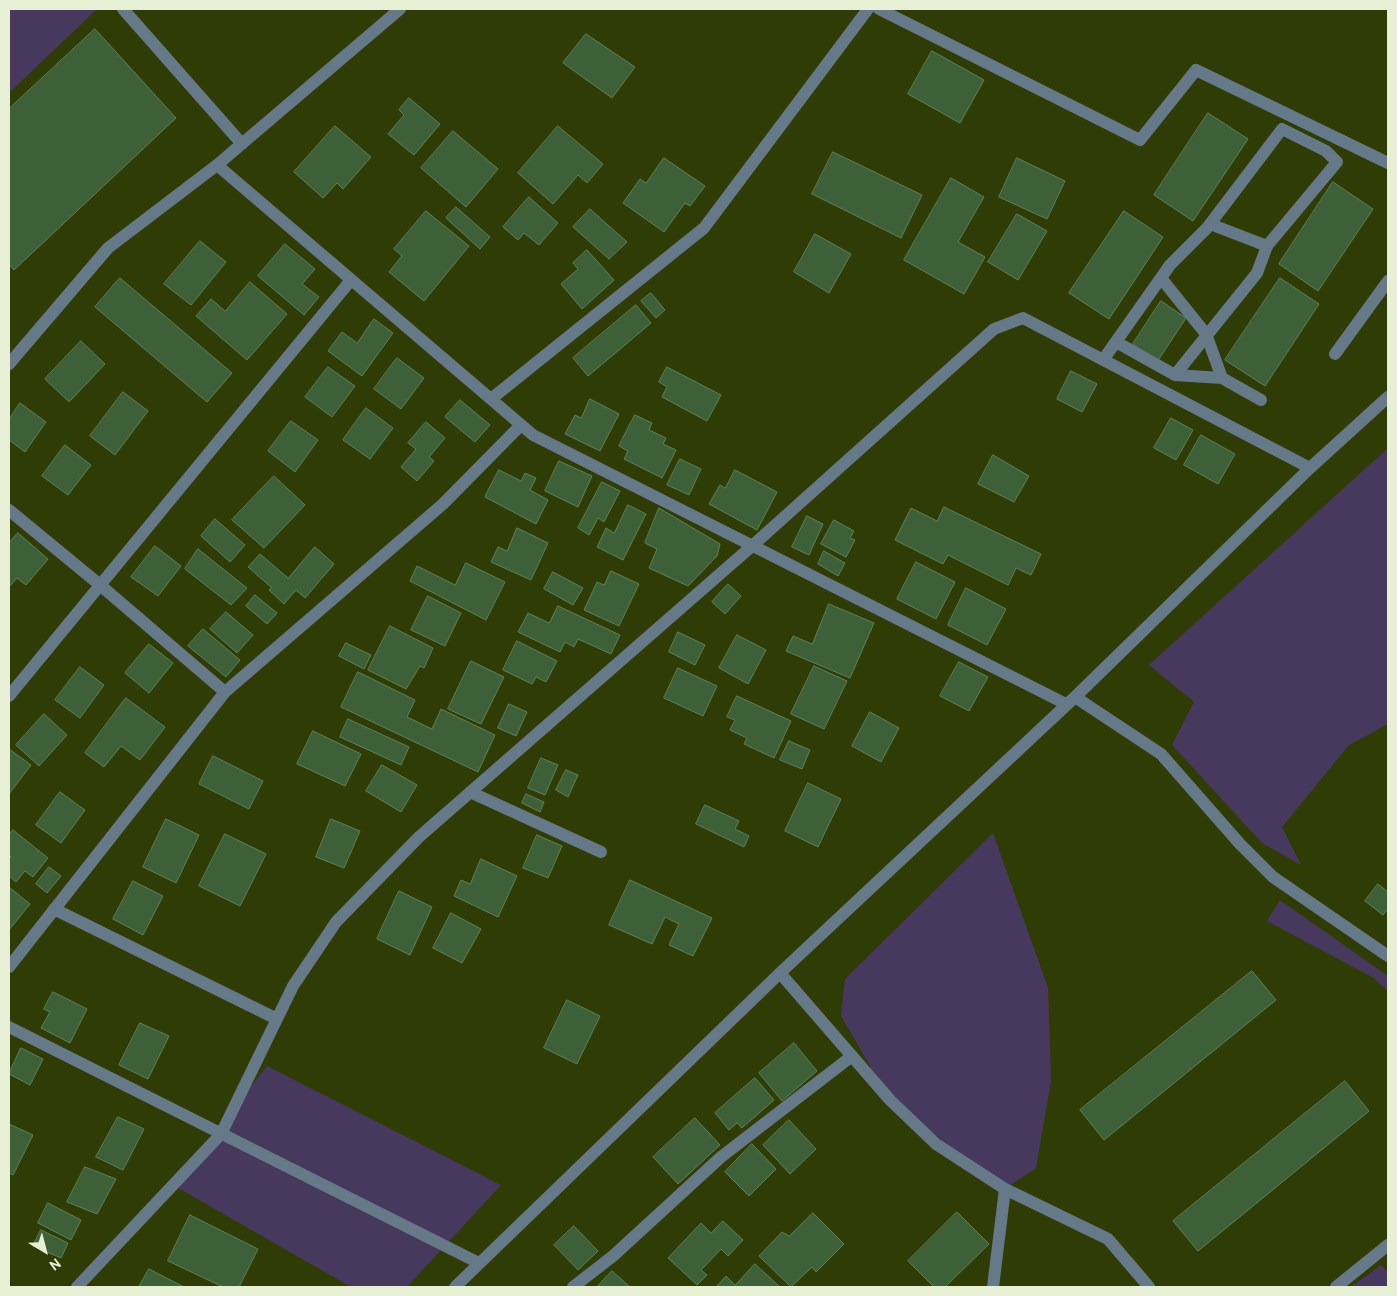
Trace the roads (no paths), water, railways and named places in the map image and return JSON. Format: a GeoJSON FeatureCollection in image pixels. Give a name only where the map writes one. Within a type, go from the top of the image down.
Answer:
{"type":"FeatureCollection","features":[{"type":"Feature","properties":{"kind":"street"},"geometry":{"type":"LineString","coordinates":[[123,9],[242,144]]}},
{"type":"Feature","properties":{"kind":"street"},"geometry":{"type":"LineString","coordinates":[[9,364],[108,248],[217,165],[400,9]]}},
{"type":"Feature","properties":{"kind":"street"},"geometry":{"type":"LineString","coordinates":[[492,400],[704,228],[868,9]]}},
{"type":"Feature","properties":{"kind":"street"},"geometry":{"type":"LineString","coordinates":[[879,9],[1140,140],[1196,70],[1387,160]]}},
{"type":"Feature","properties":{"kind":"street"},"geometry":{"type":"LineString","coordinates":[[1103,360],[1170,265],[1210,224],[1282,129],[1326,151],[1337,162],[1267,246],[1257,273],[1206,334],[1175,375]]}},
{"type":"Feature","properties":{"kind":"street"},"geometry":{"type":"LineString","coordinates":[[217,165],[533,435],[752,546],[1071,701],[1161,754],[1240,844],[1272,877],[1388,956]]}},
{"type":"Feature","properties":{"kind":"street"},"geometry":{"type":"LineString","coordinates":[[1210,224],[1267,246]]}},
{"type":"Feature","properties":{"kind":"street"},"geometry":{"type":"LineString","coordinates":[[1161,278],[1206,334],[1222,378]]}},
{"type":"Feature","properties":{"kind":"street"},"geometry":{"type":"LineString","coordinates":[[9,696],[351,280]]}},
{"type":"Feature","properties":{"kind":"street"},"geometry":{"type":"LineString","coordinates":[[1334,354],[1388,282]]}},
{"type":"Feature","properties":{"kind":"street"},"geometry":{"type":"LineString","coordinates":[[77,1287],[222,1134],[293,986],[336,922],[419,837],[752,546],[994,329],[1023,318],[1310,468]]}},
{"type":"Feature","properties":{"kind":"street"},"geometry":{"type":"LineString","coordinates":[[1116,342],[1175,375],[1222,378],[1261,400]]}},
{"type":"Feature","properties":{"kind":"street"},"geometry":{"type":"LineString","coordinates":[[455,1287],[780,973],[1071,701],[1310,468],[1388,397]]}},
{"type":"Feature","properties":{"kind":"street"},"geometry":{"type":"LineString","coordinates":[[9,967],[225,692],[443,504],[521,425]]}},
{"type":"Feature","properties":{"kind":"street"},"geometry":{"type":"LineString","coordinates":[[9,510],[225,692]]}},
{"type":"Feature","properties":{"kind":"street"},"geometry":{"type":"LineString","coordinates":[[470,792],[601,852]]}},
{"type":"Feature","properties":{"kind":"street"},"geometry":{"type":"LineString","coordinates":[[54,909],[277,1019]]}},
{"type":"Feature","properties":{"kind":"street"},"geometry":{"type":"LineString","coordinates":[[780,973],[890,1100],[936,1144],[1005,1189],[1108,1239],[1149,1287]]}},
{"type":"Feature","properties":{"kind":"street"},"geometry":{"type":"LineString","coordinates":[[9,1027],[479,1264]]}},
{"type":"Feature","properties":{"kind":"street"},"geometry":{"type":"LineString","coordinates":[[573,1287],[613,1256],[721,1157],[852,1056]]}},
{"type":"Feature","properties":{"kind":"street"},"geometry":{"type":"LineString","coordinates":[[993,1287],[1005,1189]]}},
{"type":"Feature","properties":{"kind":"street"},"geometry":{"type":"LineString","coordinates":[[1336,1287],[1388,1245]]}}]}
